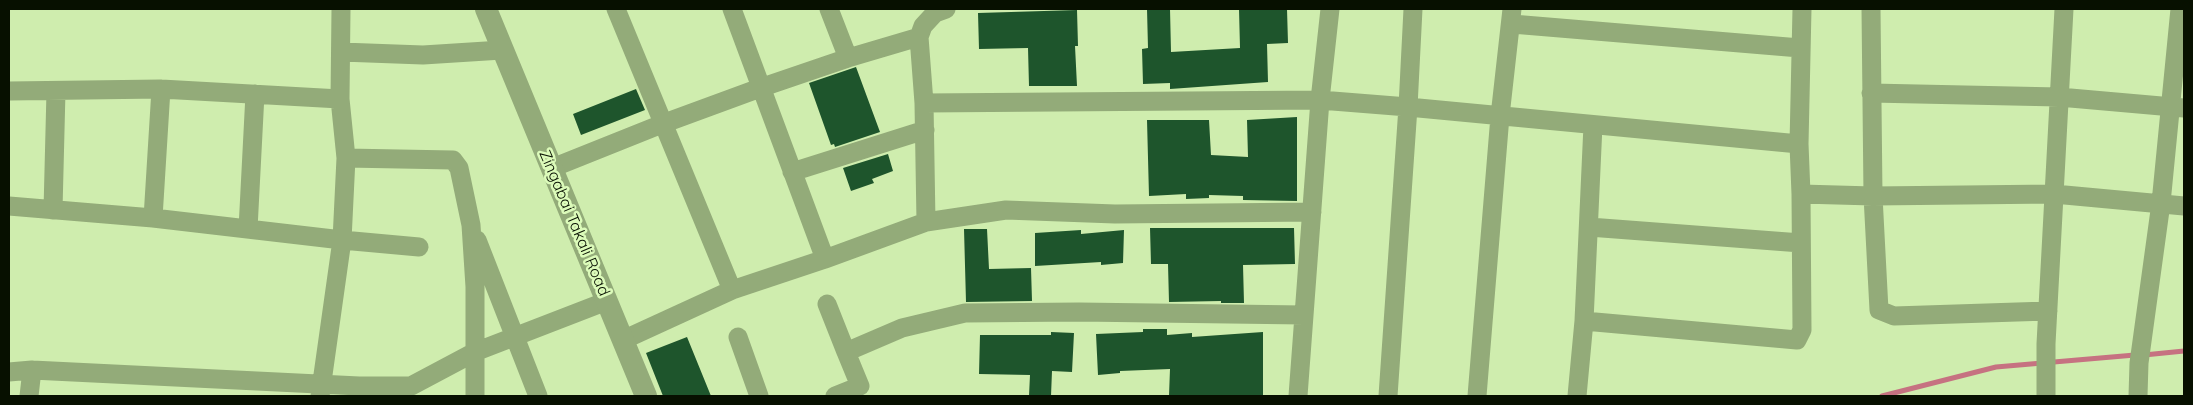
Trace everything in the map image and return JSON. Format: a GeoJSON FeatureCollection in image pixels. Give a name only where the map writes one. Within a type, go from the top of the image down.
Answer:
{"type":"FeatureCollection","features":[{"type":"Feature","properties":{"kind":"street"},"geometry":{"type":"LineString","coordinates":[[321,390],[342,240],[346,158],[340,99],[341,9]]}},
{"type":"Feature","properties":{"kind":"street","name":"Zingabai Takali Road"},"geometry":{"type":"LineString","coordinates":[[486,9],[646,396]]}},
{"type":"Feature","properties":{"kind":"street"},"geometry":{"type":"LineString","coordinates":[[616,9],[732,290]]}},
{"type":"Feature","properties":{"kind":"street"},"geometry":{"type":"LineString","coordinates":[[732,9],[825,259]]}},
{"type":"Feature","properties":{"kind":"street"},"geometry":{"type":"LineString","coordinates":[[829,9],[848,58]]}},
{"type":"Feature","properties":{"kind":"street"},"geometry":{"type":"LineString","coordinates":[[926,222],[924,103],[919,37],[923,26],[934,13],[946,9]]}},
{"type":"Feature","properties":{"kind":"street"},"geometry":{"type":"LineString","coordinates":[[1298,396],[1320,100],[1330,9]]}},
{"type":"Feature","properties":{"kind":"street"},"geometry":{"type":"LineString","coordinates":[[1388,396],[1413,9]]}},
{"type":"Feature","properties":{"kind":"street"},"geometry":{"type":"LineString","coordinates":[[1584,321],[1797,340],[1802,330],[1799,144],[1802,9]]}},
{"type":"Feature","properties":{"kind":"street"},"geometry":{"type":"LineString","coordinates":[[1871,9],[1873,196],[1879,310],[1894,316],[2048,310]]}},
{"type":"Feature","properties":{"kind":"street"},"geometry":{"type":"LineString","coordinates":[[2046,388],[2046,344],[2064,9]]}},
{"type":"Feature","properties":{"kind":"street"},"geometry":{"type":"LineString","coordinates":[[2138,396],[2140,355],[2161,202],[2177,107],[2180,9]]}},
{"type":"Feature","properties":{"kind":"street"},"geometry":{"type":"LineString","coordinates":[[1477,396],[1500,116],[1512,17],[1800,48]]}},
{"type":"Feature","properties":{"kind":"street"},"geometry":{"type":"LineString","coordinates":[[552,168],[662,124],[760,88],[848,58],[919,37]]}},
{"type":"Feature","properties":{"kind":"street"},"geometry":{"type":"LineString","coordinates":[[341,52],[423,55],[502,50]]}},
{"type":"Feature","properties":{"kind":"street"},"geometry":{"type":"LineString","coordinates":[[9,91],[161,89],[340,99]]}},
{"type":"Feature","properties":{"kind":"street"},"geometry":{"type":"LineString","coordinates":[[153,218],[161,89]]}},
{"type":"Feature","properties":{"kind":"street"},"geometry":{"type":"LineString","coordinates":[[53,210],[56,91]]}},
{"type":"Feature","properties":{"kind":"street"},"geometry":{"type":"LineString","coordinates":[[1871,93],[2059,97],[2177,107]]}},
{"type":"Feature","properties":{"kind":"street"},"geometry":{"type":"LineString","coordinates":[[248,229],[255,94]]}},
{"type":"Feature","properties":{"kind":"street"},"geometry":{"type":"LineString","coordinates":[[924,103],[1320,100],[1799,144]]}},
{"type":"Feature","properties":{"kind":"street"},"geometry":{"type":"LineString","coordinates":[[1577,396],[1584,321],[1593,125]]}},
{"type":"Feature","properties":{"kind":"street"},"geometry":{"type":"LineString","coordinates":[[792,172],[924,130]]}},
{"type":"Feature","properties":{"kind":"street"},"geometry":{"type":"LineString","coordinates":[[346,158],[453,160],[459,168],[471,225],[474,287],[475,396]]}},
{"type":"Feature","properties":{"kind":"street"},"geometry":{"type":"LineString","coordinates":[[1801,194],[1873,196],[2054,194],[2161,202],[2184,206]]}},
{"type":"Feature","properties":{"kind":"street"},"geometry":{"type":"LineString","coordinates":[[9,206],[153,218],[419,247]]}},
{"type":"Feature","properties":{"kind":"street"},"geometry":{"type":"LineString","coordinates":[[623,340],[732,290],[825,259],[926,222],[1006,210],[1115,214],[1312,212]]}},
{"type":"Feature","properties":{"kind":"street"},"geometry":{"type":"LineString","coordinates":[[471,225],[538,396]]}},
{"type":"Feature","properties":{"kind":"street"},"geometry":{"type":"LineString","coordinates":[[1589,227],[1801,243]]}},
{"type":"Feature","properties":{"kind":"street"},"geometry":{"type":"LineString","coordinates":[[9,372],[32,370],[321,390],[359,386],[411,386],[475,352],[607,301]]}},
{"type":"Feature","properties":{"kind":"street"},"geometry":{"type":"LineString","coordinates":[[827,304],[862,391],[835,396]]}},
{"type":"Feature","properties":{"kind":"street"},"geometry":{"type":"LineString","coordinates":[[846,352],[902,328],[965,314],[1079,312],[1304,315]]}},
{"type":"Feature","properties":{"kind":"street"},"geometry":{"type":"LineString","coordinates":[[738,337],[759,396]]}},
{"type":"Feature","properties":{"kind":"street"},"geometry":{"type":"LineString","coordinates":[[29,396],[32,370]]}},
{"type":"Feature","properties":{"kind":"building"},"geometry":{"type":"Polygon","coordinates":[[[1147,9],[1170,9],[1171,52],[1240,48],[1239,9],[1287,9],[1288,43],[1267,44],[1268,82],[1170,89],[1170,83],[1143,84],[1142,49],[1148,48],[1147,9]]]}},
{"type":"Feature","properties":{"kind":"building"},"geometry":{"type":"Polygon","coordinates":[[[1077,10],[1078,46],[1075,46],[1077,86],[1029,86],[1028,48],[979,49],[978,13],[1077,10]]]}},
{"type":"Feature","properties":{"kind":"building"},"geometry":{"type":"Polygon","coordinates":[[[856,67],[880,132],[835,147],[834,144],[831,145],[809,83],[856,67]]]}},
{"type":"Feature","properties":{"kind":"building"},"geometry":{"type":"Polygon","coordinates":[[[636,89],[645,110],[581,135],[573,114],[636,89]]]}},
{"type":"Feature","properties":{"kind":"building"},"geometry":{"type":"Polygon","coordinates":[[[1297,117],[1297,201],[1243,200],[1243,196],[1209,195],[1209,198],[1186,199],[1186,194],[1149,196],[1147,120],[1209,120],[1211,155],[1248,157],[1247,120],[1297,117]]]}},
{"type":"Feature","properties":{"kind":"building"},"geometry":{"type":"Polygon","coordinates":[[[888,154],[893,171],[872,179],[874,183],[851,191],[843,168],[888,154]]]}},
{"type":"Feature","properties":{"kind":"building"},"geometry":{"type":"Polygon","coordinates":[[[1150,228],[1294,228],[1295,264],[1243,265],[1244,303],[1221,303],[1221,301],[1169,302],[1168,264],[1151,264],[1150,228]]]}},
{"type":"Feature","properties":{"kind":"building"},"geometry":{"type":"Polygon","coordinates":[[[964,229],[987,229],[989,269],[1031,268],[1032,301],[966,302],[964,229]]]}},
{"type":"Feature","properties":{"kind":"building"},"geometry":{"type":"Polygon","coordinates":[[[1081,230],[1081,234],[1124,230],[1123,263],[1101,265],[1101,262],[1035,266],[1035,233],[1081,230]]]}},
{"type":"Feature","properties":{"kind":"building"},"geometry":{"type":"Polygon","coordinates":[[[1143,329],[1167,329],[1167,335],[1192,333],[1192,337],[1263,332],[1263,396],[1169,396],[1170,369],[1120,371],[1120,373],[1098,375],[1096,334],[1143,332],[1143,329]]]}},
{"type":"Feature","properties":{"kind":"building"},"geometry":{"type":"Polygon","coordinates":[[[1051,332],[1074,333],[1072,372],[1052,371],[1051,396],[1029,396],[1030,375],[979,374],[980,335],[1051,335],[1051,332]]]}},
{"type":"Feature","properties":{"kind":"building"},"geometry":{"type":"Polygon","coordinates":[[[687,337],[711,396],[663,396],[646,353],[687,337]]]}},
{"type":"Feature","properties":{"kind":"waterway"},"geometry":{"type":"LineString","coordinates":[[2144,355],[2184,351]]}},
{"type":"Feature","properties":{"kind":"waterway"},"geometry":{"type":"LineString","coordinates":[[1882,396],[1996,367],[2135,355]]}}]}
